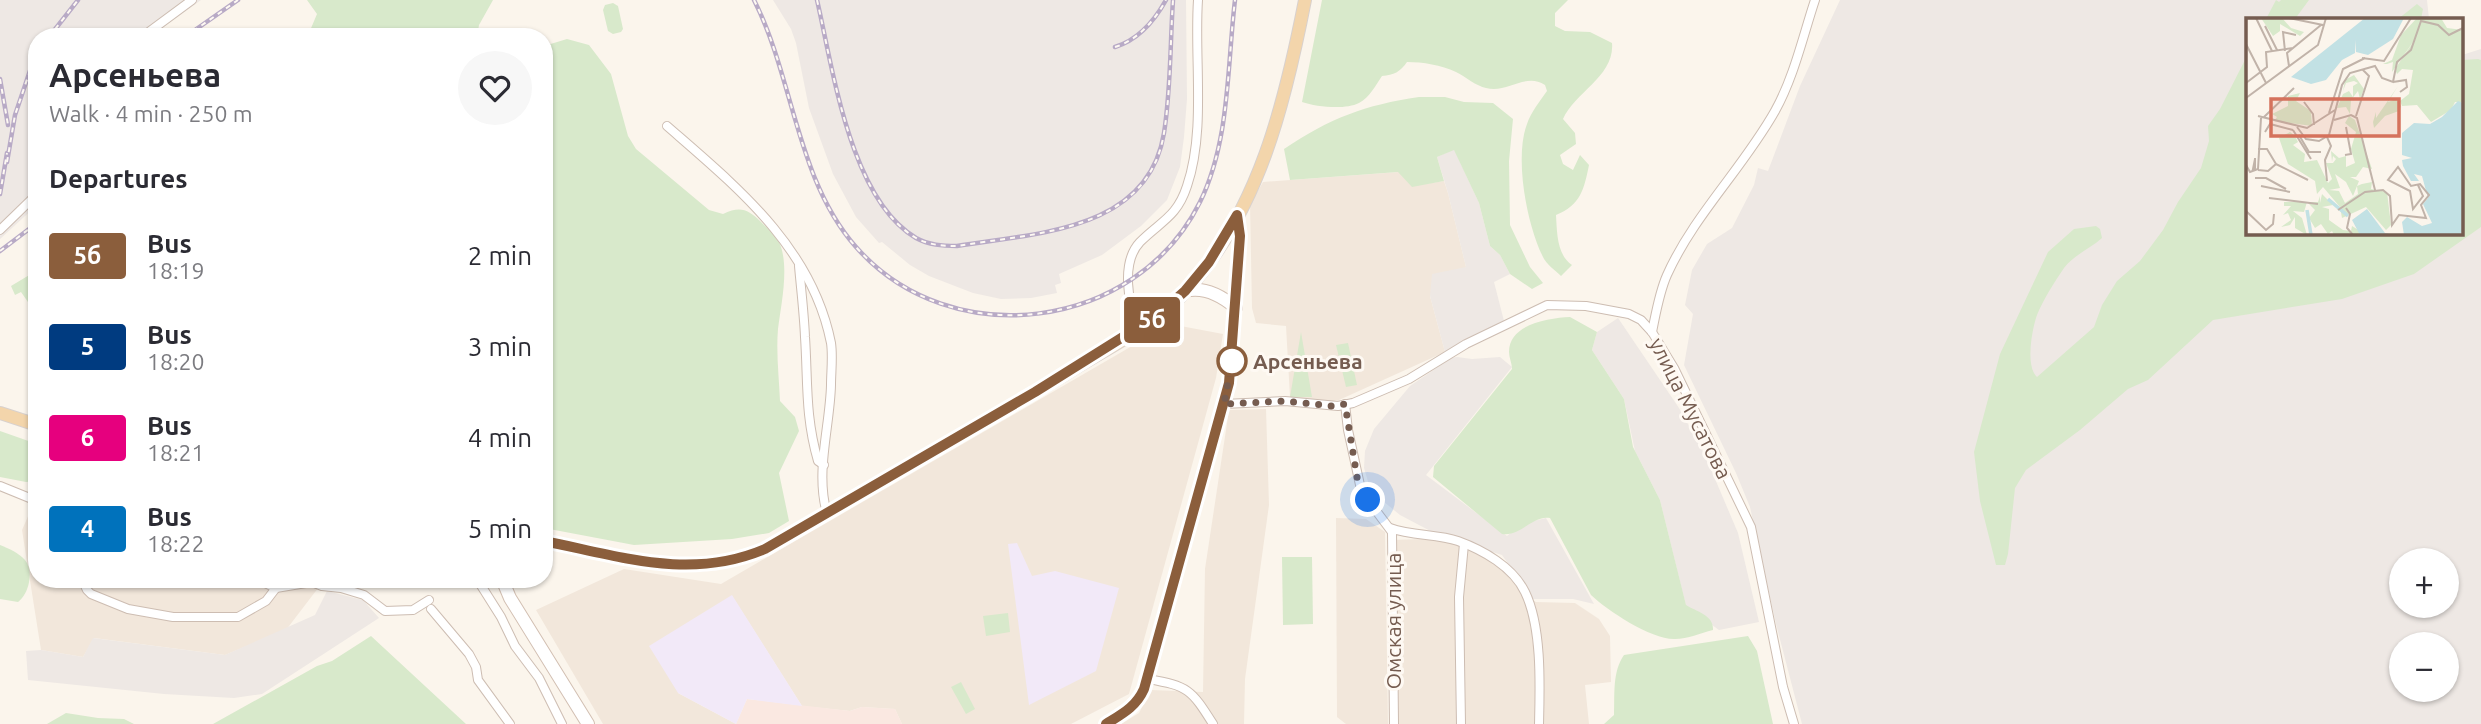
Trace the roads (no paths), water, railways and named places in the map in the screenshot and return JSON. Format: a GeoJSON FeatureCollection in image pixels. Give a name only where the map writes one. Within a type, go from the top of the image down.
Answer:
{"type":"FeatureCollection","features":[{"type":"Feature","properties":{"kind":"main road"},"geometry":{"type":"LineString","coordinates":[[553,543],[671,565],[703,566],[724,563],[755,553],[1138,329],[1185,291],[1224,239],[1237,215],[1270,143],[1290,74],[1305,0]]}},
{"type":"Feature","properties":{"kind":"main road"},"geometry":{"type":"LineString","coordinates":[[1106,724],[1135,704],[1148,679],[1224,404],[1230,374],[1236,308],[1240,236],[1237,215]]}},
{"type":"Feature","properties":{"kind":"main road"},"geometry":{"type":"LineString","coordinates":[[1185,291],[1202,289],[1224,298],[1236,308]]}},
{"type":"Feature","properties":{"kind":"main road"},"geometry":{"type":"LineString","coordinates":[[0,413],[28,422]]}},
{"type":"Feature","properties":{"kind":"main road"},"geometry":{"type":"LineString","coordinates":[[506,588],[517,610],[588,724]]}},
{"type":"Feature","properties":{"kind":"street"},"geometry":{"type":"LineString","coordinates":[[154,28],[192,0]]}},
{"type":"Feature","properties":{"kind":"street"},"geometry":{"type":"LineString","coordinates":[[1138,329],[1131,306],[1130,263],[1140,242],[1165,223],[1179,205],[1188,184],[1195,155],[1198,0]]}},
{"type":"Feature","properties":{"kind":"street"},"geometry":{"type":"LineString","coordinates":[[1652,332],[1660,292],[1675,259],[1687,238],[1743,162],[1782,96],[1815,0]]}},
{"type":"Feature","properties":{"kind":"street"},"geometry":{"type":"LineString","coordinates":[[667,126],[741,190],[774,225],[799,259],[815,293],[831,344],[831,388],[824,465],[827,513]]}},
{"type":"Feature","properties":{"kind":"street"},"geometry":{"type":"LineString","coordinates":[[1,227],[28,202]]}},
{"type":"Feature","properties":{"kind":"street"},"geometry":{"type":"LineString","coordinates":[[799,259],[807,410],[810,434],[818,461],[824,465]]}},
{"type":"Feature","properties":{"kind":"street","name":"улица Мусатова"},"geometry":{"type":"LineString","coordinates":[[1224,404],[1285,401],[1332,406],[1364,400],[1409,379],[1466,344],[1546,305],[1586,306],[1629,314],[1641,320],[1652,332],[1686,392],[1751,527],[1778,661],[1794,724]]}},
{"type":"Feature","properties":{"kind":"street","name":"Омская улица"},"geometry":{"type":"LineString","coordinates":[[1345,404],[1357,477],[1368,500],[1390,528],[1392,536],[1394,724]]}},
{"type":"Feature","properties":{"kind":"street"},"geometry":{"type":"LineString","coordinates":[[0,486],[28,497]]}},
{"type":"Feature","properties":{"kind":"street"},"geometry":{"type":"LineString","coordinates":[[1390,528],[1411,535],[1453,540],[1464,544],[1502,564],[1524,590],[1536,635],[1540,691],[1539,724]]}},
{"type":"Feature","properties":{"kind":"street"},"geometry":{"type":"LineString","coordinates":[[1461,724],[1459,597],[1464,544]]}},
{"type":"Feature","properties":{"kind":"street"},"geometry":{"type":"LineString","coordinates":[[86,588],[92,594],[128,609],[173,617],[238,617],[266,601],[276,588]]}},
{"type":"Feature","properties":{"kind":"street"},"geometry":{"type":"LineString","coordinates":[[341,588],[364,595],[384,611],[413,611],[430,604],[472,659],[478,681],[510,724]]}},
{"type":"Feature","properties":{"kind":"street"},"geometry":{"type":"LineString","coordinates":[[483,588],[515,646],[539,678],[562,724]]}},
{"type":"Feature","properties":{"kind":"street"},"geometry":{"type":"LineString","coordinates":[[1148,679],[1181,686],[1194,695],[1213,724]]}},
{"type":"Feature","properties":{"kind":"railway"},"geometry":{"type":"LineString","coordinates":[[56,28],[78,0]]}},
{"type":"Feature","properties":{"kind":"railway"},"geometry":{"type":"LineString","coordinates":[[198,28],[238,0]]}},
{"type":"Feature","properties":{"kind":"railway"},"geometry":{"type":"LineString","coordinates":[[754,0],[778,62],[820,191],[836,220],[856,247],[895,281],[941,304],[990,314],[1040,313],[1088,301],[1133,279],[1171,245],[1200,202],[1217,154],[1226,103],[1235,0]]}},
{"type":"Feature","properties":{"kind":"railway"},"geometry":{"type":"LineString","coordinates":[[817,0],[848,130],[860,164],[875,194],[893,219],[916,238],[936,245],[957,246],[1053,231],[1084,222],[1112,209],[1136,191],[1154,166],[1164,133],[1173,0]]}},
{"type":"Feature","properties":{"kind":"railway"},"geometry":{"type":"LineString","coordinates":[[1115,47],[1131,40],[1145,28],[1166,0]]}},
{"type":"Feature","properties":{"kind":"railway"},"geometry":{"type":"LineString","coordinates":[[7,162],[15,115],[28,77]]}},
{"type":"Feature","properties":{"kind":"railway"},"geometry":{"type":"LineString","coordinates":[[0,79],[8,125]]}},
{"type":"Feature","properties":{"kind":"railway"},"geometry":{"type":"LineString","coordinates":[[0,194],[7,153]]}},
{"type":"Feature","properties":{"kind":"railway"},"geometry":{"type":"LineString","coordinates":[[0,251],[28,230]]}},
{"type":"Feature","properties":{"kind":"place","name":"Арсеньева"},"geometry":{"type":"Point","coordinates":[1232,361]}}]}
